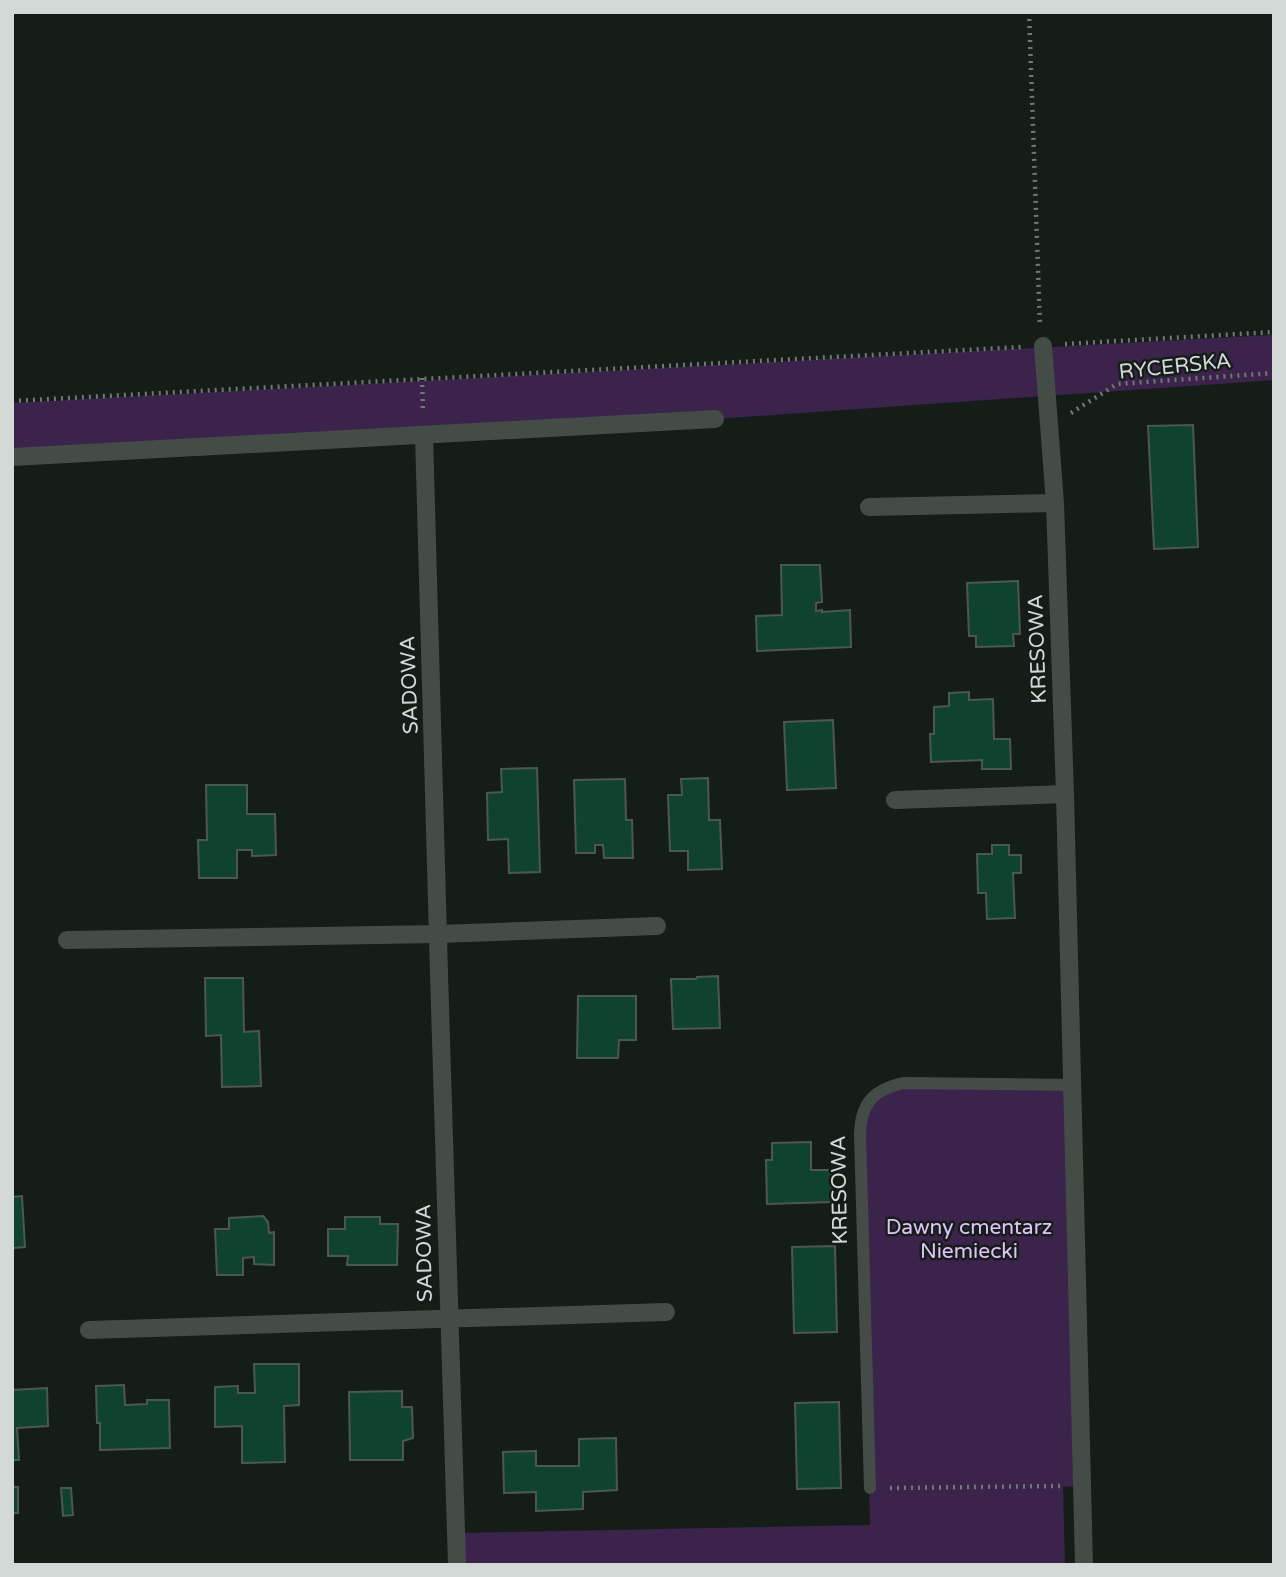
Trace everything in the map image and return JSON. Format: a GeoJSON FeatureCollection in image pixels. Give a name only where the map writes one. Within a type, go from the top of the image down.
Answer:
{"type":"FeatureCollection","features":[{"type":"Feature","properties":{"kind":"street","name":"KRESOWA"},"geometry":{"type":"LineString","coordinates":[[1043,346],[1055,503],[1065,794],[1084,1565]]}},
{"type":"Feature","properties":{"kind":"street"},"geometry":{"type":"LineString","coordinates":[[12,457],[715,419]]}},
{"type":"Feature","properties":{"kind":"street","name":"SADOWA"},"geometry":{"type":"LineString","coordinates":[[424,435],[457,1565]]}},
{"type":"Feature","properties":{"kind":"street"},"geometry":{"type":"LineString","coordinates":[[869,508],[1055,503]]}},
{"type":"Feature","properties":{"kind":"street"},"geometry":{"type":"LineString","coordinates":[[895,800],[1065,794]]}},
{"type":"Feature","properties":{"kind":"street"},"geometry":{"type":"LineString","coordinates":[[68,940],[439,934],[657,926]]}},
{"type":"Feature","properties":{"kind":"street","name":"SADOWA"},"geometry":{"type":"LineString","coordinates":[[89,1330],[666,1312]]}},
{"type":"Feature","properties":{"kind":"lane","name":"KRESOWA"},"geometry":{"type":"LineString","coordinates":[[870,1488],[860,1134],[860,1119],[866,1105],[875,1094],[888,1086],[903,1083],[1072,1085]]}},
{"type":"Feature","properties":{"kind":"path"},"geometry":{"type":"LineString","coordinates":[[1030,12],[1039,318]]}},
{"type":"Feature","properties":{"kind":"path"},"geometry":{"type":"LineString","coordinates":[[12,401],[1274,332]]}},
{"type":"Feature","properties":{"kind":"path","name":"RYCERSKA"},"geometry":{"type":"LineString","coordinates":[[1049,427],[1117,384],[1274,373]]}},
{"type":"Feature","properties":{"kind":"path"},"geometry":{"type":"LineString","coordinates":[[422,378],[424,435]]}},
{"type":"Feature","properties":{"kind":"path"},"geometry":{"type":"LineString","coordinates":[[870,1488],[1082,1486]]}},
{"type":"Feature","properties":{"kind":"green space"},"geometry":{"type":"Polygon","coordinates":[[[1274,335],[1274,380],[715,419],[12,457],[12,403],[1274,335]]]}},
{"type":"Feature","properties":{"kind":"green space","name":"Dawny cmentarz Niemiecki"},"geometry":{"type":"Polygon","coordinates":[[[1072,1085],[1082,1486],[1063,1487],[1065,1565],[457,1565],[456,1533],[870,1525],[860,1119],[888,1086],[1072,1085]]]}},
{"type":"Feature","properties":{"kind":"building"},"geometry":{"type":"Polygon","coordinates":[[[1193,425],[1198,547],[1154,549],[1148,426],[1193,425]]]}},
{"type":"Feature","properties":{"kind":"building"},"geometry":{"type":"Polygon","coordinates":[[[781,565],[820,565],[822,602],[816,603],[816,611],[850,610],[851,647],[757,651],[756,616],[782,615],[781,565]]]}},
{"type":"Feature","properties":{"kind":"building"},"geometry":{"type":"Polygon","coordinates":[[[1018,581],[1020,634],[1013,634],[1014,646],[976,647],[976,636],[969,636],[967,583],[1018,581]]]}},
{"type":"Feature","properties":{"kind":"building"},"geometry":{"type":"Polygon","coordinates":[[[969,692],[969,700],[993,699],[994,739],[1010,739],[1011,769],[982,769],[982,760],[931,762],[930,734],[934,734],[934,707],[949,706],[949,693],[969,692]]]}},
{"type":"Feature","properties":{"kind":"building"},"geometry":{"type":"Polygon","coordinates":[[[833,720],[836,788],[787,790],[784,722],[833,720]]]}},
{"type":"Feature","properties":{"kind":"building"},"geometry":{"type":"Polygon","coordinates":[[[537,768],[540,872],[509,873],[508,839],[488,840],[487,793],[502,792],[501,769],[537,768]]]}},
{"type":"Feature","properties":{"kind":"building"},"geometry":{"type":"Polygon","coordinates":[[[708,778],[709,820],[720,820],[722,869],[688,870],[688,851],[670,851],[668,795],[682,795],[681,779],[708,778]]]}},
{"type":"Feature","properties":{"kind":"building"},"geometry":{"type":"Polygon","coordinates":[[[625,779],[626,820],[632,820],[633,858],[604,858],[603,845],[595,845],[595,853],[576,853],[574,780],[625,779]]]}},
{"type":"Feature","properties":{"kind":"building"},"geometry":{"type":"Polygon","coordinates":[[[206,785],[247,785],[247,814],[275,814],[276,855],[252,856],[252,850],[237,850],[237,878],[199,878],[198,840],[207,840],[206,785]]]}},
{"type":"Feature","properties":{"kind":"building"},"geometry":{"type":"Polygon","coordinates":[[[992,845],[1009,845],[1009,855],[1021,855],[1021,873],[1013,873],[1015,918],[987,919],[986,893],[978,893],[977,854],[992,854],[992,845]]]}},
{"type":"Feature","properties":{"kind":"building"},"geometry":{"type":"Polygon","coordinates":[[[718,976],[720,1028],[673,1029],[671,979],[718,976]]]}},
{"type":"Feature","properties":{"kind":"building"},"geometry":{"type":"Polygon","coordinates":[[[205,978],[243,978],[244,1032],[259,1031],[261,1086],[222,1087],[221,1035],[206,1036],[205,978]]]}},
{"type":"Feature","properties":{"kind":"building"},"geometry":{"type":"Polygon","coordinates":[[[578,996],[636,996],[636,1040],[619,1040],[618,1058],[577,1058],[578,996]]]}},
{"type":"Feature","properties":{"kind":"building"},"geometry":{"type":"Polygon","coordinates":[[[811,1142],[811,1170],[831,1170],[832,1202],[767,1204],[766,1160],[772,1160],[772,1143],[811,1142]]]}},
{"type":"Feature","properties":{"kind":"building"},"geometry":{"type":"Polygon","coordinates":[[[22,1196],[25,1247],[14,1248],[12,1251],[12,1197],[22,1196]]]}},
{"type":"Feature","properties":{"kind":"building"},"geometry":{"type":"Polygon","coordinates":[[[263,1216],[268,1222],[269,1233],[274,1232],[274,1265],[254,1264],[254,1257],[243,1258],[243,1275],[217,1275],[215,1229],[229,1229],[229,1218],[263,1216]]]}},
{"type":"Feature","properties":{"kind":"building"},"geometry":{"type":"Polygon","coordinates":[[[345,1217],[380,1217],[380,1224],[398,1224],[397,1265],[347,1265],[348,1256],[328,1256],[328,1229],[345,1229],[345,1217]]]}},
{"type":"Feature","properties":{"kind":"building"},"geometry":{"type":"Polygon","coordinates":[[[835,1246],[837,1332],[794,1333],[792,1247],[835,1246]]]}},
{"type":"Feature","properties":{"kind":"building"},"geometry":{"type":"Polygon","coordinates":[[[254,1364],[299,1364],[299,1405],[284,1406],[285,1462],[242,1463],[242,1426],[215,1427],[215,1387],[238,1386],[238,1393],[255,1393],[254,1364]]]}},
{"type":"Feature","properties":{"kind":"building"},"geometry":{"type":"Polygon","coordinates":[[[124,1385],[125,1405],[147,1404],[147,1400],[169,1400],[170,1448],[100,1450],[96,1386],[124,1385]]]}},
{"type":"Feature","properties":{"kind":"building"},"geometry":{"type":"Polygon","coordinates":[[[47,1388],[48,1426],[17,1428],[19,1460],[12,1460],[12,1390],[47,1388]]]}},
{"type":"Feature","properties":{"kind":"building"},"geometry":{"type":"Polygon","coordinates":[[[402,1391],[402,1407],[412,1407],[413,1438],[403,1441],[403,1460],[350,1460],[349,1392],[402,1391]]]}},
{"type":"Feature","properties":{"kind":"building"},"geometry":{"type":"Polygon","coordinates":[[[839,1402],[841,1488],[797,1489],[795,1403],[839,1402]]]}},
{"type":"Feature","properties":{"kind":"building"},"geometry":{"type":"Polygon","coordinates":[[[616,1438],[617,1490],[583,1492],[583,1509],[536,1511],[536,1492],[504,1493],[503,1452],[536,1451],[536,1466],[579,1466],[579,1439],[616,1438]]]}},
{"type":"Feature","properties":{"kind":"building"},"geometry":{"type":"Polygon","coordinates":[[[12,1487],[18,1487],[18,1513],[12,1513],[12,1487]]]}},
{"type":"Feature","properties":{"kind":"building"},"geometry":{"type":"Polygon","coordinates":[[[61,1488],[71,1488],[73,1515],[63,1516],[61,1488]]]}}]}
